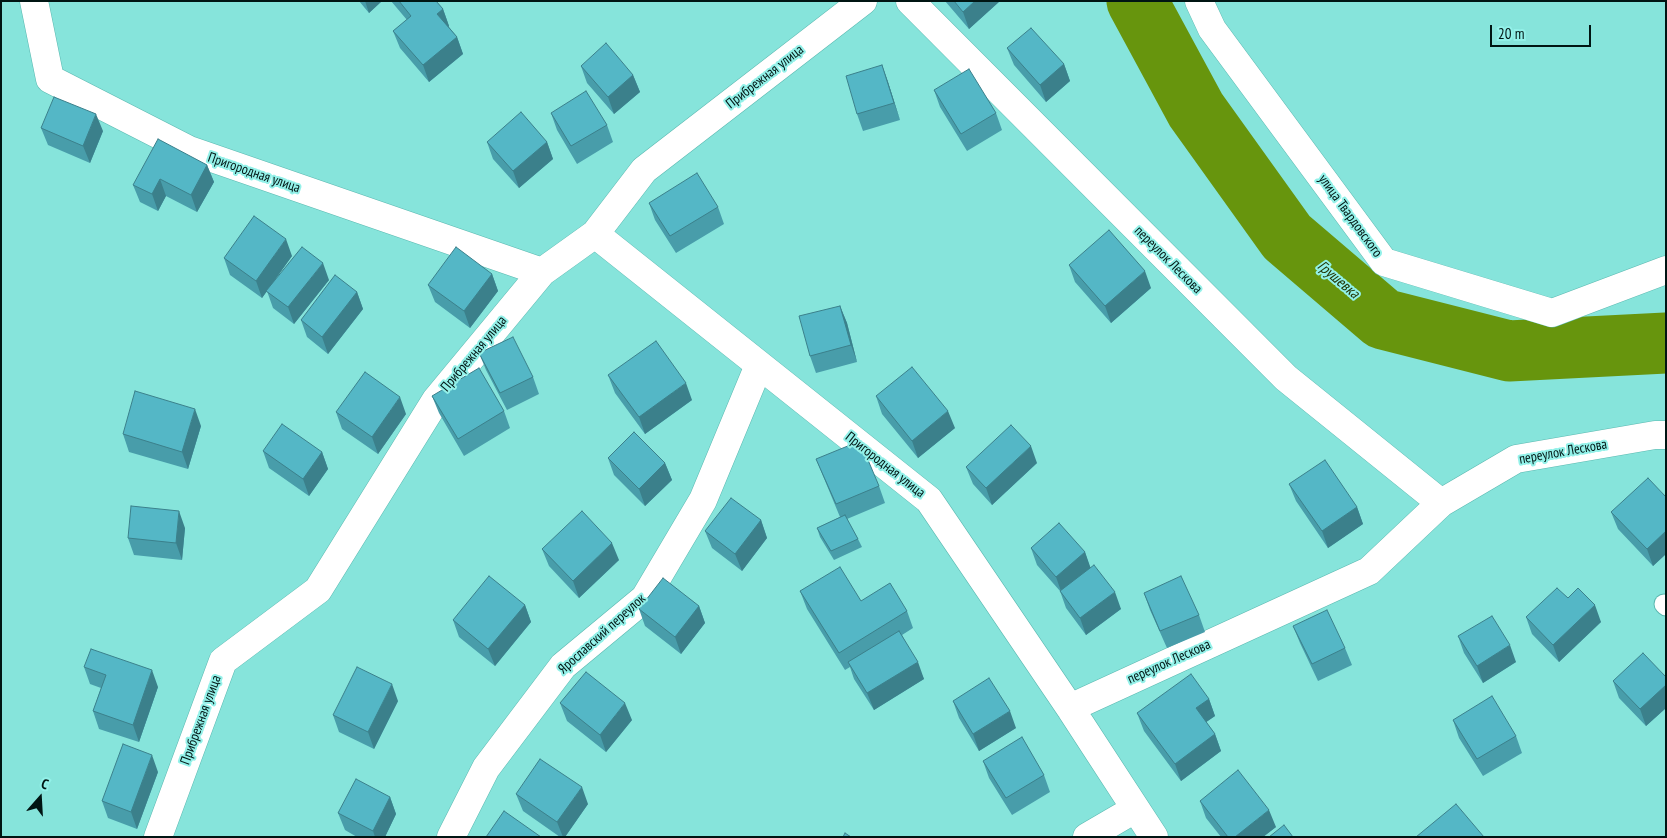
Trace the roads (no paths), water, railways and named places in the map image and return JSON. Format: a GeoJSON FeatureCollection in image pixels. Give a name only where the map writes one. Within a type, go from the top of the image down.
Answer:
{"type":"FeatureCollection","features":[{"type":"Feature","properties":{"kind":"street","name":"Пригородная улица"},"geometry":{"type":"LineString","coordinates":[[34,1],[50,79],[188,150],[542,272]]}},
{"type":"Feature","properties":{"kind":"street","name":"Прибрежная улица"},"geometry":{"type":"LineString","coordinates":[[158,837],[223,661],[318,590],[436,400],[542,272],[595,234],[644,170],[863,1]]}},
{"type":"Feature","properties":{"kind":"street","name":"переулок Лескова"},"geometry":{"type":"LineString","coordinates":[[910,1],[1286,378],[1441,502]]}},
{"type":"Feature","properties":{"kind":"street","name":"улица Твардовского"},"geometry":{"type":"LineString","coordinates":[[1198,1],[1212,29],[1384,262],[1552,313],[1666,270]]}},
{"type":"Feature","properties":{"kind":"street","name":"Пригородная улица"},"geometry":{"type":"LineString","coordinates":[[595,234],[929,500],[1070,708],[1154,837]]}},
{"type":"Feature","properties":{"kind":"street","name":"Ярославский переулок"},"geometry":{"type":"LineString","coordinates":[[451,837],[486,768],[563,666],[645,598],[703,500],[759,365]]}},
{"type":"Feature","properties":{"kind":"street","name":"переулок Лескова"},"geometry":{"type":"LineString","coordinates":[[1070,708],[1369,571],[1441,502],[1516,459],[1655,435],[1666,435]]}},
{"type":"Feature","properties":{"kind":"street"},"geometry":{"type":"LineString","coordinates":[[1087,837],[1135,809]]}},
{"type":"Feature","properties":{"kind":"waterway","name":"Грушевка"},"geometry":{"type":"LineString","coordinates":[[1137,1],[1196,110],[1287,237],[1383,319],[1509,351],[1666,343]]}}]}
